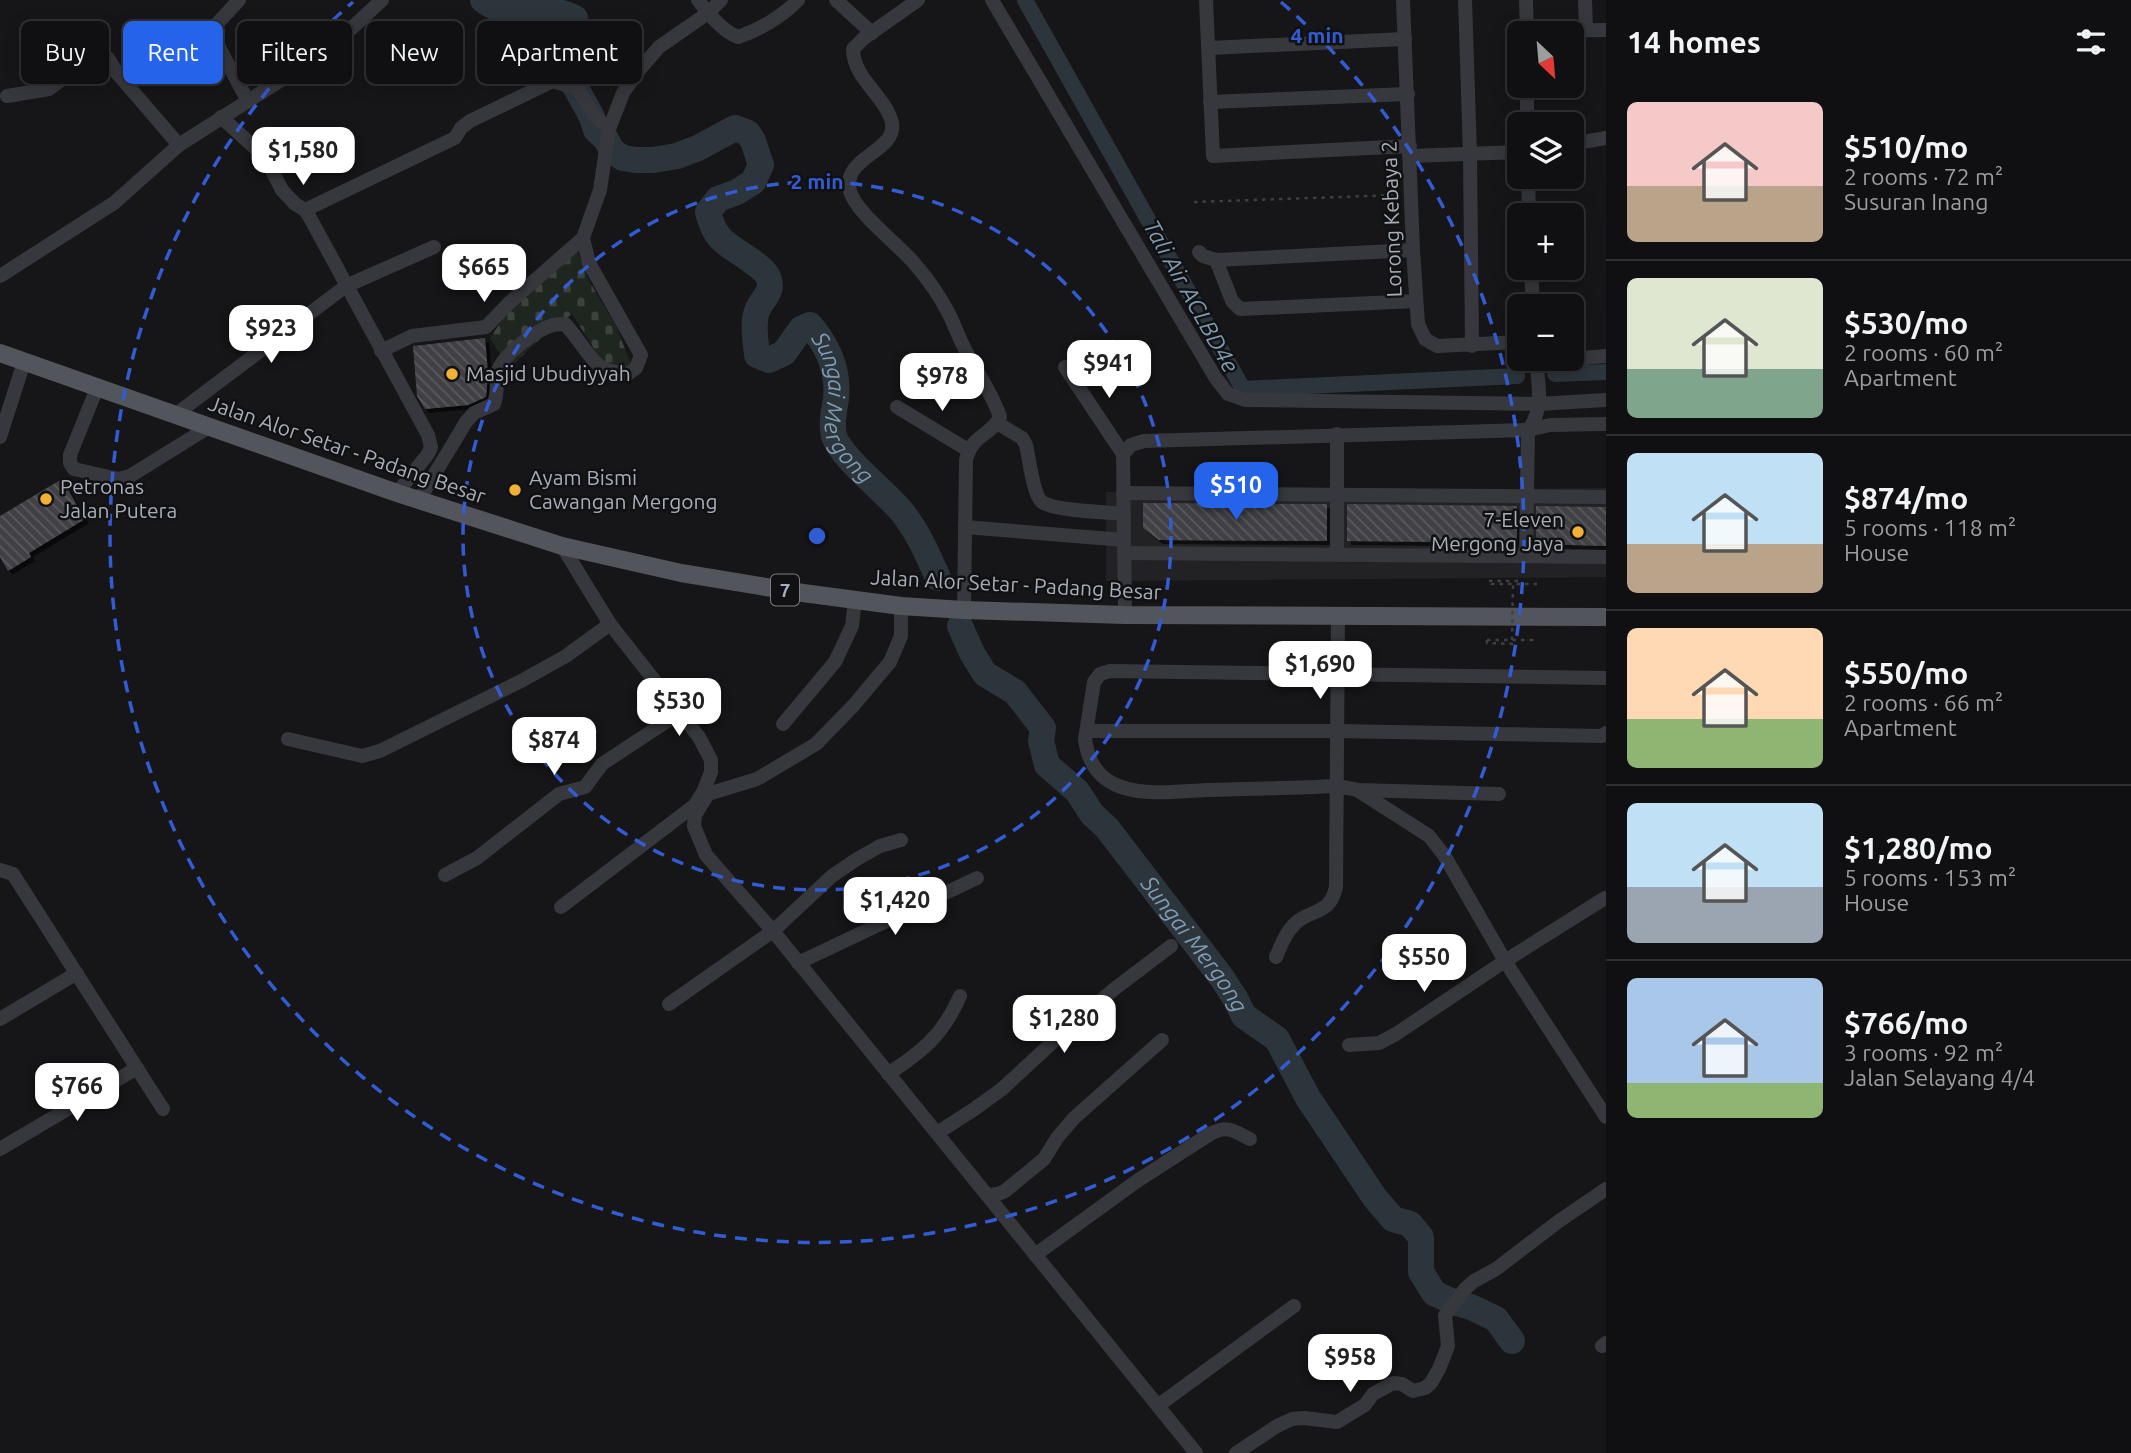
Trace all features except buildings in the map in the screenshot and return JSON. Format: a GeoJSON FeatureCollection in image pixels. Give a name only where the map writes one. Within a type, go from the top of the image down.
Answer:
{"type":"FeatureCollection","features":[{"type":"Feature","properties":{"kind":"main road","name":"Jalan Alor Setar - Padang Besar"},"geometry":{"type":"LineString","coordinates":[[0,353],[397,493],[562,546],[681,573],[855,600],[964,610],[1125,615],[1606,617]]}},
{"type":"Feature","properties":{"kind":"street"},"geometry":{"type":"LineString","coordinates":[[239,0],[215,26],[214,38],[248,101]]}},
{"type":"Feature","properties":{"kind":"street"},"geometry":{"type":"LineString","coordinates":[[0,276],[114,203],[179,145],[328,50],[382,0]]}},
{"type":"Feature","properties":{"kind":"street"},"geometry":{"type":"LineString","coordinates":[[698,0],[708,13],[738,37],[767,23],[791,8],[798,0]]}},
{"type":"Feature","properties":{"kind":"street"},"geometry":{"type":"LineString","coordinates":[[381,351],[412,336],[485,327],[583,238],[600,190],[608,132],[623,93],[659,47],[708,13],[721,0]]}},
{"type":"Feature","properties":{"kind":"street"},"geometry":{"type":"LineString","coordinates":[[836,0],[872,33]]}},
{"type":"Feature","properties":{"kind":"street"},"geometry":{"type":"LineString","coordinates":[[918,0],[853,49],[853,58],[860,73],[890,116],[893,128],[890,138],[856,167],[849,178],[851,193],[864,213],[928,281],[948,314],[1000,417],[997,423],[977,438],[968,450],[966,460],[964,610]]}},
{"type":"Feature","properties":{"kind":"street"},"geometry":{"type":"LineString","coordinates":[[992,0],[1215,377],[1228,394],[1245,400],[1539,404],[1606,400]]}},
{"type":"Feature","properties":{"kind":"street"},"geometry":{"type":"LineString","coordinates":[[1206,0],[1213,156],[1410,151],[1507,152]]}},
{"type":"Feature","properties":{"kind":"street","name":"Lorong Kebaya 2"},"geometry":{"type":"LineString","coordinates":[[1403,0],[1418,324],[1425,339],[1437,346],[1507,343]]}},
{"type":"Feature","properties":{"kind":"street"},"geometry":{"type":"LineString","coordinates":[[1465,0],[1472,346]]}},
{"type":"Feature","properties":{"kind":"street"},"geometry":{"type":"LineString","coordinates":[[1526,0],[1527,21]]}},
{"type":"Feature","properties":{"kind":"street"},"geometry":{"type":"LineString","coordinates":[[1585,0],[1586,30],[1606,30]]}},
{"type":"Feature","properties":{"kind":"street"},"geometry":{"type":"LineString","coordinates":[[1209,48],[1405,39]]}},
{"type":"Feature","properties":{"kind":"street"},"geometry":{"type":"LineString","coordinates":[[7,96],[49,89],[88,60],[100,55],[108,58],[117,73],[179,145]]}},
{"type":"Feature","properties":{"kind":"street"},"geometry":{"type":"LineString","coordinates":[[305,210],[455,138],[461,128],[470,121],[553,81],[578,89],[608,132]]}},
{"type":"Feature","properties":{"kind":"street"},"geometry":{"type":"LineString","coordinates":[[1210,102],[1408,94]]}},
{"type":"Feature","properties":{"kind":"street"},"geometry":{"type":"LineString","coordinates":[[221,117],[265,157],[282,190],[305,210],[428,435],[431,447],[428,454],[397,493]]}},
{"type":"Feature","properties":{"kind":"street"},"geometry":{"type":"LineString","coordinates":[[1584,142],[1606,138]]}},
{"type":"Feature","properties":{"kind":"street"},"geometry":{"type":"LineString","coordinates":[[419,500],[466,422],[474,413],[494,404],[498,393],[498,369],[508,355],[534,334],[553,325],[565,324],[599,366],[615,373],[628,374],[636,368],[641,355],[589,263],[583,238]]}},
{"type":"Feature","properties":{"kind":"street"},"geometry":{"type":"LineString","coordinates":[[175,415],[346,286],[434,247]]}},
{"type":"Feature","properties":{"kind":"street"},"geometry":{"type":"LineString","coordinates":[[1199,251],[1203,256],[1216,260],[1413,250]]}},
{"type":"Feature","properties":{"kind":"street"},"geometry":{"type":"LineString","coordinates":[[1216,260],[1232,301],[1240,309],[1416,301]]}},
{"type":"Feature","properties":{"kind":"street"},"geometry":{"type":"LineString","coordinates":[[1584,357],[1606,356]]}},
{"type":"Feature","properties":{"kind":"street"},"geometry":{"type":"LineString","coordinates":[[0,437],[24,362]]}},
{"type":"Feature","properties":{"kind":"street"},"geometry":{"type":"LineString","coordinates":[[1065,367],[1123,454],[1125,615]]}},
{"type":"Feature","properties":{"kind":"street"},"geometry":{"type":"LineString","coordinates":[[1526,556],[1528,430],[1536,420],[1539,404],[1537,371]]}},
{"type":"Feature","properties":{"kind":"street"},"geometry":{"type":"LineString","coordinates":[[97,388],[70,454],[70,463],[74,469],[118,479],[130,476],[209,427]]}},
{"type":"Feature","properties":{"kind":"street"},"geometry":{"type":"LineString","coordinates":[[897,407],[968,450]]}},
{"type":"Feature","properties":{"kind":"street"},"geometry":{"type":"LineString","coordinates":[[997,423],[1022,438],[1026,445],[1037,495],[1042,502],[1054,507],[1124,514]]}},
{"type":"Feature","properties":{"kind":"street"},"geometry":{"type":"LineString","coordinates":[[1123,454],[1131,444],[1144,441],[1528,430],[1550,425],[1606,424]]}},
{"type":"Feature","properties":{"kind":"street"},"geometry":{"type":"LineString","coordinates":[[1336,434],[1337,555]]}},
{"type":"Feature","properties":{"kind":"street"},"geometry":{"type":"LineString","coordinates":[[1124,493],[1606,497]]}},
{"type":"Feature","properties":{"kind":"street"},"geometry":{"type":"LineString","coordinates":[[965,527],[1124,546],[1337,555],[1606,557]]}},
{"type":"Feature","properties":{"kind":"street"},"geometry":{"type":"LineString","coordinates":[[562,546],[610,624],[681,712],[699,737],[710,760],[709,794],[695,815],[694,825],[706,855],[773,931],[1196,1453]]}},
{"type":"Feature","properties":{"kind":"street"},"geometry":{"type":"LineString","coordinates":[[783,724],[835,663],[852,626],[855,600]]}},
{"type":"Feature","properties":{"kind":"street"},"geometry":{"type":"LineString","coordinates":[[709,794],[757,779],[816,744],[890,662],[901,636],[901,606]]}},
{"type":"Feature","properties":{"kind":"street"},"geometry":{"type":"LineString","coordinates":[[1276,957],[1290,929],[1300,919],[1326,908],[1334,898],[1336,887],[1338,615]]}},
{"type":"Feature","properties":{"kind":"street"},"geometry":{"type":"LineString","coordinates":[[288,739],[362,756],[380,751],[523,680],[566,656],[610,624]]}},
{"type":"Feature","properties":{"kind":"street"},"geometry":{"type":"LineString","coordinates":[[1499,793],[1358,790],[1337,786],[1155,792],[1121,787],[1106,779],[1092,766],[1084,739],[1094,682],[1100,674],[1110,671],[1606,678]]}},
{"type":"Feature","properties":{"kind":"street"},"geometry":{"type":"LineString","coordinates":[[445,876],[477,859],[559,794],[584,787],[602,764],[681,712]]}},
{"type":"Feature","properties":{"kind":"street"},"geometry":{"type":"LineString","coordinates":[[1087,731],[1604,734]]}},
{"type":"Feature","properties":{"kind":"street"},"geometry":{"type":"LineString","coordinates":[[561,907],[695,805],[711,772]]}},
{"type":"Feature","properties":{"kind":"street"},"geometry":{"type":"LineString","coordinates":[[1358,790],[1429,836],[1444,855],[1505,961],[1606,1117]]}},
{"type":"Feature","properties":{"kind":"street"},"geometry":{"type":"LineString","coordinates":[[669,1004],[773,931],[832,876],[880,846],[901,839]]}},
{"type":"Feature","properties":{"kind":"street"},"geometry":{"type":"LineString","coordinates":[[1,870],[13,874],[163,1109]]}},
{"type":"Feature","properties":{"kind":"street"},"geometry":{"type":"LineString","coordinates":[[798,963],[977,878]]}},
{"type":"Feature","properties":{"kind":"street"},"geometry":{"type":"LineString","coordinates":[[1349,1045],[1379,1043],[1396,1034],[1605,898]]}},
{"type":"Feature","properties":{"kind":"street"},"geometry":{"type":"LineString","coordinates":[[937,1133],[1002,1089],[1113,990],[1171,946]]}},
{"type":"Feature","properties":{"kind":"street"},"geometry":{"type":"LineString","coordinates":[[0,1019],[77,973]]}},
{"type":"Feature","properties":{"kind":"street"},"geometry":{"type":"LineString","coordinates":[[888,1074],[932,1041],[950,1019],[960,996]]}},
{"type":"Feature","properties":{"kind":"street"},"geometry":{"type":"LineString","coordinates":[[988,1195],[1005,1191],[1044,1159],[1074,1118],[1162,1040]]}},
{"type":"Feature","properties":{"kind":"street"},"geometry":{"type":"LineString","coordinates":[[0,1149],[137,1068]]}},
{"type":"Feature","properties":{"kind":"street"},"geometry":{"type":"LineString","coordinates":[[1035,1255],[1127,1188],[1210,1134],[1223,1128],[1250,1139]]}},
{"type":"Feature","properties":{"kind":"street"},"geometry":{"type":"LineString","coordinates":[[1236,1453],[1292,1419],[1337,1422],[1365,1405],[1373,1394],[1393,1383],[1402,1384],[1413,1391],[1424,1388],[1435,1376],[1448,1346],[1445,1315],[1465,1289],[1606,1189]]}},
{"type":"Feature","properties":{"kind":"street"},"geometry":{"type":"LineString","coordinates":[[1159,1405],[1294,1306]]}},
{"type":"Feature","properties":{"kind":"path"},"geometry":{"type":"LineString","coordinates":[[1194,202],[1412,194]]}},
{"type":"Feature","properties":{"kind":"path"},"geometry":{"type":"LineString","coordinates":[[1518,581],[1489,581],[1489,584],[1539,584]]}},
{"type":"Feature","properties":{"kind":"path"},"geometry":{"type":"LineString","coordinates":[[1513,585],[1513,642]]}},
{"type":"Feature","properties":{"kind":"path"},"geometry":{"type":"LineString","coordinates":[[1513,642],[1487,640],[1487,643],[1513,642],[1538,640]]}},
{"type":"Feature","properties":{"kind":"shaded area"},"geometry":{"type":"Polygon","coordinates":[[[1606,488],[1606,577],[1106,581],[1106,492],[1606,488]]]}},
{"type":"Feature","properties":{"kind":"green space"},"geometry":{"type":"Polygon","coordinates":[[[576,248],[588,279],[616,326],[631,364],[622,371],[602,366],[572,314],[533,345],[509,369],[490,338],[504,317],[576,248]]]}},
{"type":"Feature","properties":{"kind":"waterway","name":"Sungai Mergong"},"geometry":{"type":"LineString","coordinates":[[483,0],[505,10],[550,11],[575,18],[577,29],[572,81],[592,117],[596,130],[606,139],[612,151],[623,158],[653,160],[677,156],[735,128],[748,133],[761,165],[753,182],[718,199],[708,212],[719,237],[762,269],[770,282],[769,291],[756,316],[757,355],[769,360],[784,353],[801,329],[810,325],[822,341],[834,368],[836,399],[833,427],[838,445],[908,520],[938,578]]}},
{"type":"Feature","properties":{"kind":"waterway","name":"Tali Air ACLBD4e"},"geometry":{"type":"LineString","coordinates":[[1025,0],[1243,389],[1517,376]]}},
{"type":"Feature","properties":{"kind":"waterway","name":"Tali Air ACLBD4e"},"geometry":{"type":"LineString","coordinates":[[1555,374],[1606,372]]}},
{"type":"Feature","properties":{"kind":"waterway","name":"Sungai Mergong"},"geometry":{"type":"LineString","coordinates":[[960,626],[985,674],[1015,692],[1043,728],[1041,741],[1047,765],[1077,791],[1092,814],[1107,828],[1222,978],[1244,1016],[1277,1039],[1308,1098],[1375,1198],[1393,1219],[1410,1224],[1421,1237],[1421,1272],[1434,1293],[1496,1319],[1512,1341]]}},
{"type":"Feature","properties":{"kind":"place","name":"Masjid Ubudiyyah"},"geometry":{"type":"Point","coordinates":[452,374]}},
{"type":"Feature","properties":{"kind":"place","name":"Ayam Bismi Cawangan Mergong"},"geometry":{"type":"Point","coordinates":[515,490]}},
{"type":"Feature","properties":{"kind":"place","name":"Petronas Jalan Putera"},"geometry":{"type":"Point","coordinates":[46,499]}},
{"type":"Feature","properties":{"kind":"place","name":"7-Eleven Mergong Jaya"},"geometry":{"type":"Point","coordinates":[1578,532]}}]}
